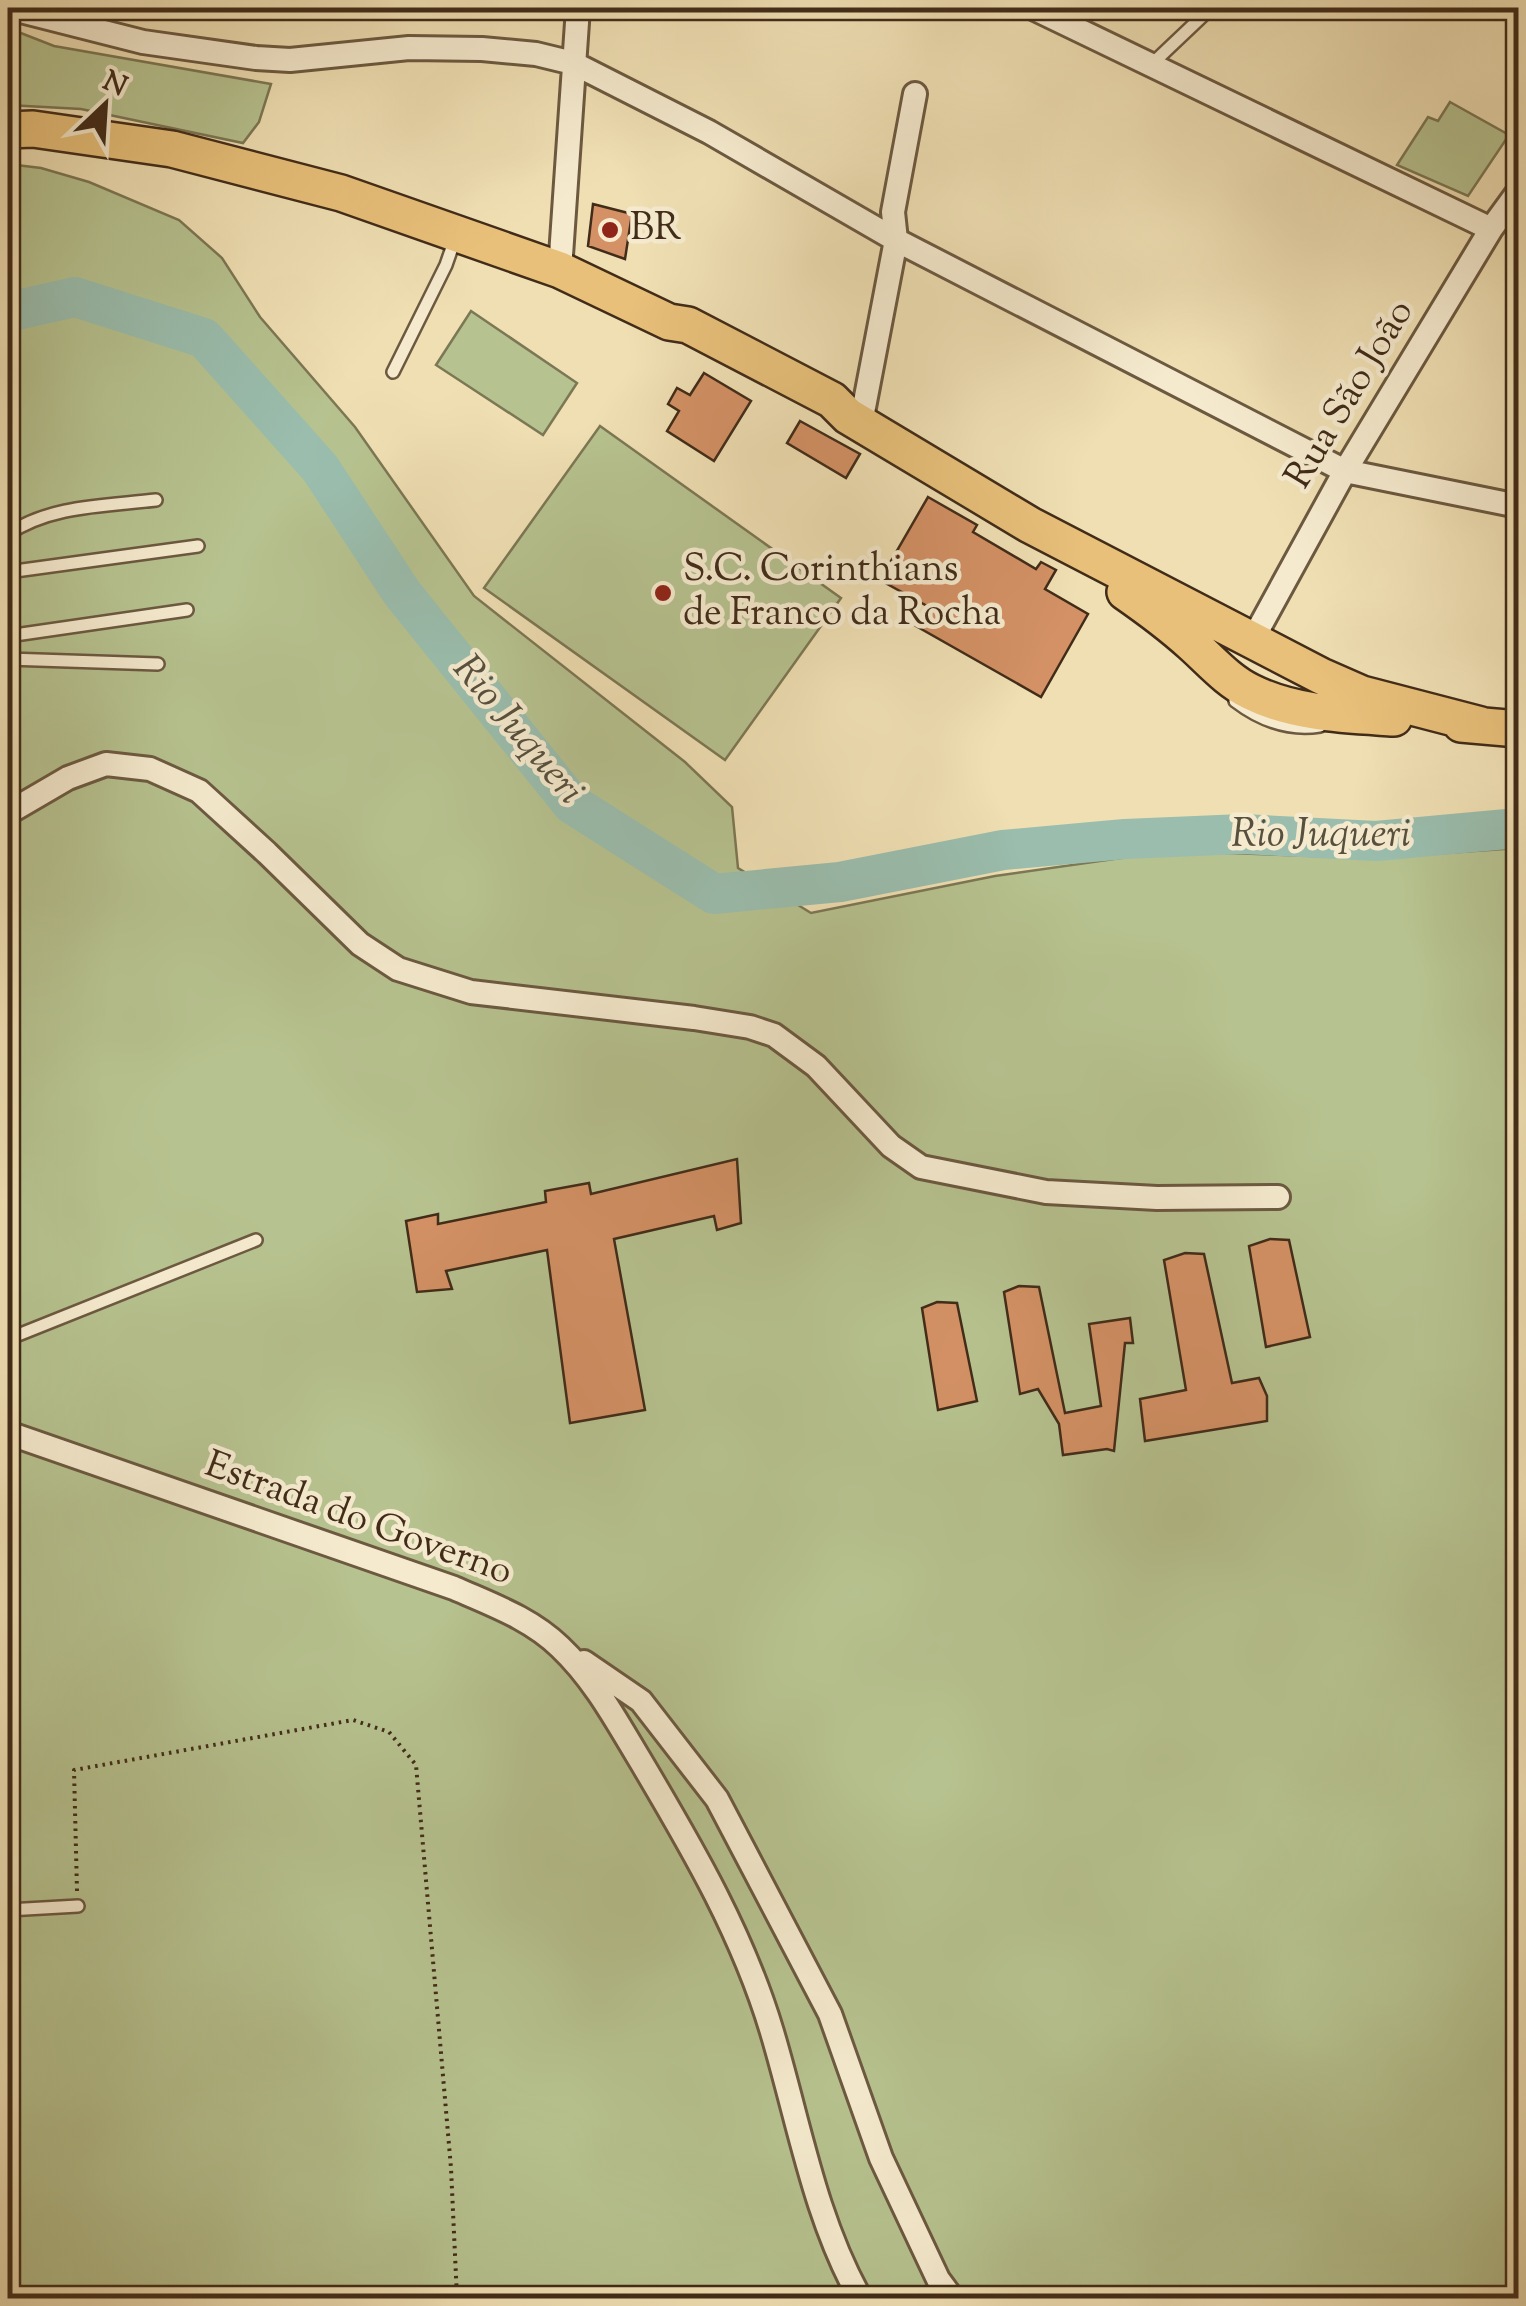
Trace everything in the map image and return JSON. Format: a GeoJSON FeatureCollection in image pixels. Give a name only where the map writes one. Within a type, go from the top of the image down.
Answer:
{"type":"FeatureCollection","features":[{"type":"Feature","properties":{"kind":"main road"},"geometry":{"type":"LineString","coordinates":[[8,130],[33,129],[172,149],[341,193],[560,270],[669,322],[680,336],[826,414],[855,420],[1030,525],[1362,694],[1481,725]]}},
{"type":"Feature","properties":{"kind":"main road"},"geometry":{"type":"LineString","coordinates":[[1030,525],[1145,606],[1228,678],[1252,693],[1280,704],[1325,713],[1518,729]]}},
{"type":"Feature","properties":{"kind":"main road"},"geometry":{"type":"LineString","coordinates":[[1145,606],[1223,637],[1253,639]]}},
{"type":"Feature","properties":{"kind":"street"},"geometry":{"type":"LineString","coordinates":[[9,8],[143,42],[256,58],[290,60],[409,48],[482,48],[572,63],[710,132],[896,240],[1345,471],[1518,506]]}},
{"type":"Feature","properties":{"kind":"street"},"geometry":{"type":"LineString","coordinates":[[560,270],[578,8]]}},
{"type":"Feature","properties":{"kind":"street"},"geometry":{"type":"LineString","coordinates":[[1033,8],[1491,229]]}},
{"type":"Feature","properties":{"kind":"street"},"geometry":{"type":"LineString","coordinates":[[855,420],[896,240],[893,212],[915,94]]}},
{"type":"Feature","properties":{"kind":"street","name":"Rua São João"},"geometry":{"type":"LineString","coordinates":[[1253,639],[1345,471],[1491,229],[1518,192]]}},
{"type":"Feature","properties":{"kind":"street"},"geometry":{"type":"LineString","coordinates":[[8,813],[68,778],[106,764],[150,768],[199,791],[360,944],[398,969],[471,992],[694,1018],[750,1027],[774,1036],[816,1066],[891,1146],[921,1167],[1046,1192],[1176,1198],[1278,1197]]}},
{"type":"Feature","properties":{"kind":"street","name":"Estrada do Governo"},"geometry":{"type":"LineString","coordinates":[[8,1432],[454,1588],[524,1619],[561,1647],[600,1693],[708,1874],[750,1964],[773,2033],[810,2176],[844,2268],[860,2298]]}},
{"type":"Feature","properties":{"kind":"street"},"geometry":{"type":"LineString","coordinates":[[561,1647],[641,1701],[716,1799],[830,2014],[880,2158],[938,2279],[952,2298]]}},
{"type":"Feature","properties":{"kind":"lane"},"geometry":{"type":"LineString","coordinates":[[1153,63],[1211,8]]}},
{"type":"Feature","properties":{"kind":"lane"},"geometry":{"type":"LineString","coordinates":[[392,372],[458,233]]}},
{"type":"Feature","properties":{"kind":"lane"},"geometry":{"type":"LineString","coordinates":[[8,534],[56,512],[156,500]]}},
{"type":"Feature","properties":{"kind":"lane"},"geometry":{"type":"LineString","coordinates":[[8,572],[198,546]]}},
{"type":"Feature","properties":{"kind":"lane"},"geometry":{"type":"LineString","coordinates":[[8,636],[187,610]]}},
{"type":"Feature","properties":{"kind":"lane"},"geometry":{"type":"LineString","coordinates":[[8,659],[158,664]]}},
{"type":"Feature","properties":{"kind":"lane"},"geometry":{"type":"LineString","coordinates":[[8,1339],[256,1240]]}},
{"type":"Feature","properties":{"kind":"lane"},"geometry":{"type":"LineString","coordinates":[[8,1910],[78,1906]]}},
{"type":"Feature","properties":{"kind":"path"},"geometry":{"type":"LineString","coordinates":[[78,1906],[74,1770],[353,1720],[389,1732],[416,1765],[451,2168],[457,2298]]}},
{"type":"Feature","properties":{"kind":"green space"},"geometry":{"type":"Polygon","coordinates":[[[8,28],[54,46],[271,84],[259,122],[243,143],[81,109],[8,105],[8,28]]]}},
{"type":"Feature","properties":{"kind":"green space"},"geometry":{"type":"Polygon","coordinates":[[[1450,102],[1509,135],[1468,196],[1397,165],[1428,117],[1438,121],[1450,102]]]}},
{"type":"Feature","properties":{"kind":"green space"},"geometry":{"type":"Polygon","coordinates":[[[8,164],[41,168],[89,182],[179,220],[222,258],[260,317],[355,427],[474,596],[685,762],[732,807],[738,868],[811,913],[995,876],[1170,851],[1374,858],[1518,848],[1518,2298],[8,2298],[8,164]]]}},
{"type":"Feature","properties":{"kind":"green space"},"geometry":{"type":"Polygon","coordinates":[[[471,311],[577,383],[543,435],[436,365],[471,311]]]}},
{"type":"Feature","properties":{"kind":"green space","name":"S.C. Corinthians de Franco da Rocha"},"geometry":{"type":"Polygon","coordinates":[[[600,426],[841,598],[725,760],[484,588],[600,426]]]}},
{"type":"Feature","properties":{"kind":"building","name":"BR"},"geometry":{"type":"Polygon","coordinates":[[[593,204],[632,214],[625,259],[588,246],[593,204]]]}},
{"type":"Feature","properties":{"kind":"building"},"geometry":{"type":"Polygon","coordinates":[[[704,373],[751,401],[714,461],[667,431],[679,411],[668,404],[677,388],[690,395],[704,373]]]}},
{"type":"Feature","properties":{"kind":"building"},"geometry":{"type":"Polygon","coordinates":[[[800,421],[860,454],[846,478],[787,443],[800,421]]]}},
{"type":"Feature","properties":{"kind":"building"},"geometry":{"type":"Polygon","coordinates":[[[928,497],[977,525],[973,532],[1036,569],[1041,562],[1056,570],[1045,589],[1088,614],[1041,697],[916,626],[927,606],[880,580],[928,497]]]}},
{"type":"Feature","properties":{"kind":"building"},"geometry":{"type":"Polygon","coordinates":[[[737,1159],[741,1223],[717,1230],[714,1216],[614,1239],[645,1410],[570,1423],[547,1250],[446,1271],[452,1289],[417,1292],[406,1221],[438,1214],[438,1224],[546,1202],[545,1191],[589,1183],[591,1194],[737,1159]]]}},
{"type":"Feature","properties":{"kind":"building"},"geometry":{"type":"Polygon","coordinates":[[[1270,1239],[1289,1240],[1310,1337],[1266,1347],[1249,1246],[1270,1239]]]}},
{"type":"Feature","properties":{"kind":"building"},"geometry":{"type":"Polygon","coordinates":[[[1185,1253],[1204,1254],[1232,1383],[1259,1378],[1267,1396],[1267,1421],[1145,1441],[1140,1399],[1186,1390],[1164,1260],[1185,1253]]]}},
{"type":"Feature","properties":{"kind":"building"},"geometry":{"type":"Polygon","coordinates":[[[1019,1286],[1039,1287],[1065,1413],[1101,1406],[1089,1324],[1130,1318],[1133,1343],[1125,1343],[1114,1451],[1063,1455],[1059,1424],[1038,1389],[1020,1394],[1004,1292],[1019,1286]]]}},
{"type":"Feature","properties":{"kind":"building"},"geometry":{"type":"Polygon","coordinates":[[[937,1302],[957,1303],[977,1401],[938,1410],[922,1308],[937,1302]]]}},
{"type":"Feature","properties":{"kind":"waterway","name":"Rio Juqueri"},"geometry":{"type":"LineString","coordinates":[[8,312],[75,297],[204,338],[320,468],[402,593],[572,804],[714,894],[840,882],[1003,850],[1125,839],[1243,834],[1376,841],[1518,828]]}},
{"type":"Feature","properties":{"kind":"place","name":"BR"},"geometry":{"type":"Point","coordinates":[610,230]}},
{"type":"Feature","properties":{"kind":"place","name":"S.C. Corinthians de Franco da Rocha"},"geometry":{"type":"Point","coordinates":[663,593]}}]}
